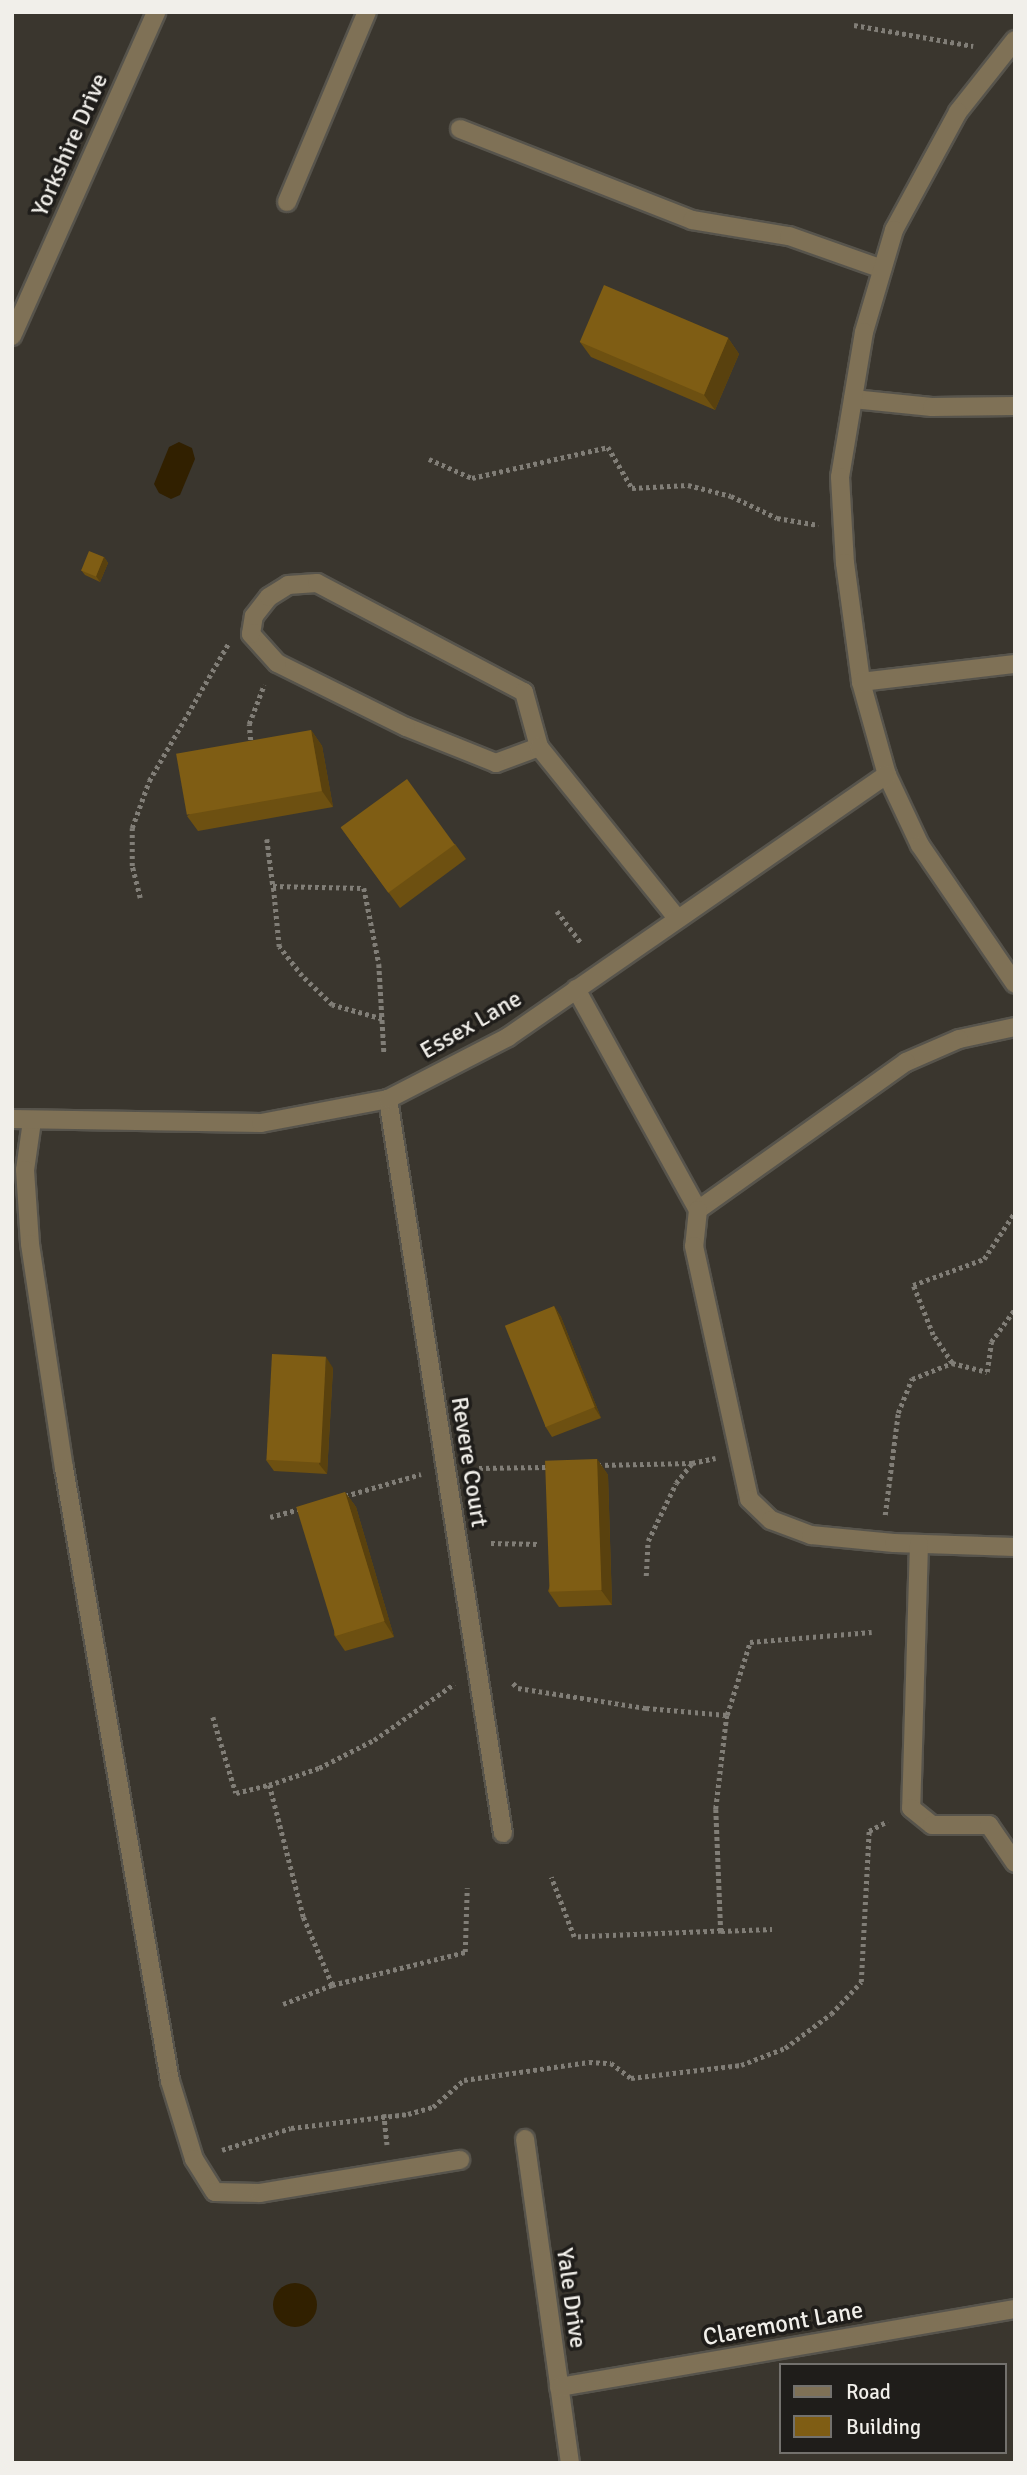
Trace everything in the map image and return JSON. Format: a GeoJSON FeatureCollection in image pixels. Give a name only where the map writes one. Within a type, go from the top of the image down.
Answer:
{"type":"FeatureCollection","features":[{"type":"Feature","properties":{"kind":"street","name":"Yorkshire Drive"},"geometry":{"type":"LineString","coordinates":[[12,337],[156,12]]}},
{"type":"Feature","properties":{"kind":"street"},"geometry":{"type":"LineString","coordinates":[[288,202],[367,12]]}},
{"type":"Feature","properties":{"kind":"street"},"geometry":{"type":"LineString","coordinates":[[1013,978],[920,845],[887,775],[862,682],[843,530],[840,477],[864,332],[894,230],[958,112],[1015,40]]}},
{"type":"Feature","properties":{"kind":"street"},"geometry":{"type":"LineString","coordinates":[[460,129],[692,220],[789,236],[883,268]]}},
{"type":"Feature","properties":{"kind":"street"},"geometry":{"type":"LineString","coordinates":[[853,399],[932,407],[1015,406]]}},
{"type":"Feature","properties":{"kind":"street"},"geometry":{"type":"LineString","coordinates":[[539,747],[496,763],[406,727],[277,663],[251,634],[254,616],[270,597],[288,586],[317,583],[524,692],[539,747],[676,917]]}},
{"type":"Feature","properties":{"kind":"street"},"geometry":{"type":"LineString","coordinates":[[862,682],[1015,664]]}},
{"type":"Feature","properties":{"kind":"street","name":"Essex Lane"},"geometry":{"type":"LineString","coordinates":[[12,1119],[261,1123],[388,1099],[508,1037],[676,917],[887,775]]}},
{"type":"Feature","properties":{"kind":"street"},"geometry":{"type":"LineString","coordinates":[[576,989],[698,1210],[694,1246],[736,1452],[749,1499],[771,1520],[811,1535],[881,1542],[1015,1547]]}},
{"type":"Feature","properties":{"kind":"street"},"geometry":{"type":"LineString","coordinates":[[698,1210],[906,1062],[959,1039],[1015,1027]]}},
{"type":"Feature","properties":{"kind":"street","name":"Revere Court"},"geometry":{"type":"LineString","coordinates":[[388,1099],[503,1833]]}},
{"type":"Feature","properties":{"kind":"street"},"geometry":{"type":"LineString","coordinates":[[32,1121],[24,1170],[30,1244],[64,1468],[170,2081],[194,2159],[215,2192],[260,2193],[460,2160]]}},
{"type":"Feature","properties":{"kind":"street"},"geometry":{"type":"LineString","coordinates":[[919,1544],[911,1808],[932,1825],[989,1825],[1015,1863]]}},
{"type":"Feature","properties":{"kind":"street","name":"Yale Drive"},"geometry":{"type":"LineString","coordinates":[[525,2138],[570,2463]]}},
{"type":"Feature","properties":{"kind":"street","name":"Claremont Lane"},"geometry":{"type":"LineString","coordinates":[[559,2387],[1015,2309]]}},
{"type":"Feature","properties":{"kind":"path"},"geometry":{"type":"LineString","coordinates":[[853,25],[973,46]]}},
{"type":"Feature","properties":{"kind":"path"},"geometry":{"type":"LineString","coordinates":[[429,459],[472,478],[608,447],[632,488],[688,485],[731,496],[778,518],[843,530]]}},
{"type":"Feature","properties":{"kind":"path"},"geometry":{"type":"LineString","coordinates":[[140,898],[132,866],[132,828],[149,781],[225,645],[251,634]]}},
{"type":"Feature","properties":{"kind":"path"},"geometry":{"type":"LineString","coordinates":[[253,752],[249,724],[256,700],[277,663]]}},
{"type":"Feature","properties":{"kind":"path"},"geometry":{"type":"LineString","coordinates":[[267,839],[279,947],[302,976],[332,1004],[382,1019]]}},
{"type":"Feature","properties":{"kind":"path"},"geometry":{"type":"LineString","coordinates":[[273,886],[364,887],[379,964],[384,1052]]}},
{"type":"Feature","properties":{"kind":"path"},"geometry":{"type":"LineString","coordinates":[[556,911],[581,943]]}},
{"type":"Feature","properties":{"kind":"path"},"geometry":{"type":"LineString","coordinates":[[952,1363],[933,1335],[913,1285],[984,1259],[1015,1212]]}},
{"type":"Feature","properties":{"kind":"path"},"geometry":{"type":"LineString","coordinates":[[881,1542],[898,1413],[912,1380],[952,1363],[986,1372],[991,1342],[1015,1309]]}},
{"type":"Feature","properties":{"kind":"path"},"geometry":{"type":"LineString","coordinates":[[590,1466],[692,1463],[736,1452]]}},
{"type":"Feature","properties":{"kind":"path"},"geometry":{"type":"LineString","coordinates":[[646,1576],[648,1541],[676,1483],[692,1463]]}},
{"type":"Feature","properties":{"kind":"path"},"geometry":{"type":"LineString","coordinates":[[479,1468],[551,1467],[550,1480]]}},
{"type":"Feature","properties":{"kind":"path"},"geometry":{"type":"LineString","coordinates":[[341,1497],[422,1474]]}},
{"type":"Feature","properties":{"kind":"path"},"geometry":{"type":"LineString","coordinates":[[270,1517],[306,1507]]}},
{"type":"Feature","properties":{"kind":"path"},"geometry":{"type":"LineString","coordinates":[[491,1543],[538,1544]]}},
{"type":"Feature","properties":{"kind":"path"},"geometry":{"type":"LineString","coordinates":[[721,1931],[716,1809],[727,1715],[750,1642],[872,1632]]}},
{"type":"Feature","properties":{"kind":"path"},"geometry":{"type":"LineString","coordinates":[[214,1717],[236,1793],[319,1768],[374,1740],[454,1684]]}},
{"type":"Feature","properties":{"kind":"path"},"geometry":{"type":"LineString","coordinates":[[513,1684],[518,1688],[646,1708],[727,1715]]}},
{"type":"Feature","properties":{"kind":"path"},"geometry":{"type":"LineString","coordinates":[[269,1784],[303,1917],[331,1986]]}},
{"type":"Feature","properties":{"kind":"path"},"geometry":{"type":"LineString","coordinates":[[194,2159],[291,2128],[408,2114],[433,2107],[464,2080],[589,2062],[611,2063],[631,2078],[741,2065],[785,2048],[831,2014],[861,1982],[869,1831],[911,1808]]}},
{"type":"Feature","properties":{"kind":"path"},"geometry":{"type":"LineString","coordinates":[[551,1877],[574,1937],[772,1929]]}},
{"type":"Feature","properties":{"kind":"path"},"geometry":{"type":"LineString","coordinates":[[283,2004],[331,1986],[465,1952],[467,1888]]}},
{"type":"Feature","properties":{"kind":"shaded area"},"geometry":{"type":"Polygon","coordinates":[[[179,442],[192,448],[195,459],[180,495],[171,499],[159,493],[154,484],[169,447],[179,442]]]}},
{"type":"Feature","properties":{"kind":"shaded area"},"geometry":{"type":"Polygon","coordinates":[[[295,2283],[310,2290],[317,2305],[310,2320],[295,2327],[280,2320],[273,2305],[280,2290],[295,2283]]]}},
{"type":"Feature","properties":{"kind":"building"},"geometry":{"type":"Polygon","coordinates":[[[604,285],[728,338],[704,395],[580,342],[604,285]]]}},
{"type":"Feature","properties":{"kind":"building"},"geometry":{"type":"Polygon","coordinates":[[[89,551],[104,557],[96,576],[81,570],[89,551]]]}},
{"type":"Feature","properties":{"kind":"building"},"geometry":{"type":"Polygon","coordinates":[[[311,730],[322,791],[187,815],[176,754],[311,730]]]}},
{"type":"Feature","properties":{"kind":"building"},"geometry":{"type":"Polygon","coordinates":[[[407,779],[455,845],[388,893],[341,827],[407,779]]]}},
{"type":"Feature","properties":{"kind":"building"},"geometry":{"type":"Polygon","coordinates":[[[554,1306],[595,1407],[546,1427],[505,1326],[554,1306]]]}},
{"type":"Feature","properties":{"kind":"building"},"geometry":{"type":"Polygon","coordinates":[[[272,1354],[326,1357],[320,1463],[266,1460],[272,1354]]]}},
{"type":"Feature","properties":{"kind":"building"},"geometry":{"type":"Polygon","coordinates":[[[597,1459],[602,1590],[550,1592],[545,1461],[597,1459]]]}},
{"type":"Feature","properties":{"kind":"building"},"geometry":{"type":"Polygon","coordinates":[[[345,1492],[384,1621],[336,1636],[296,1507],[345,1492]]]}}]}
